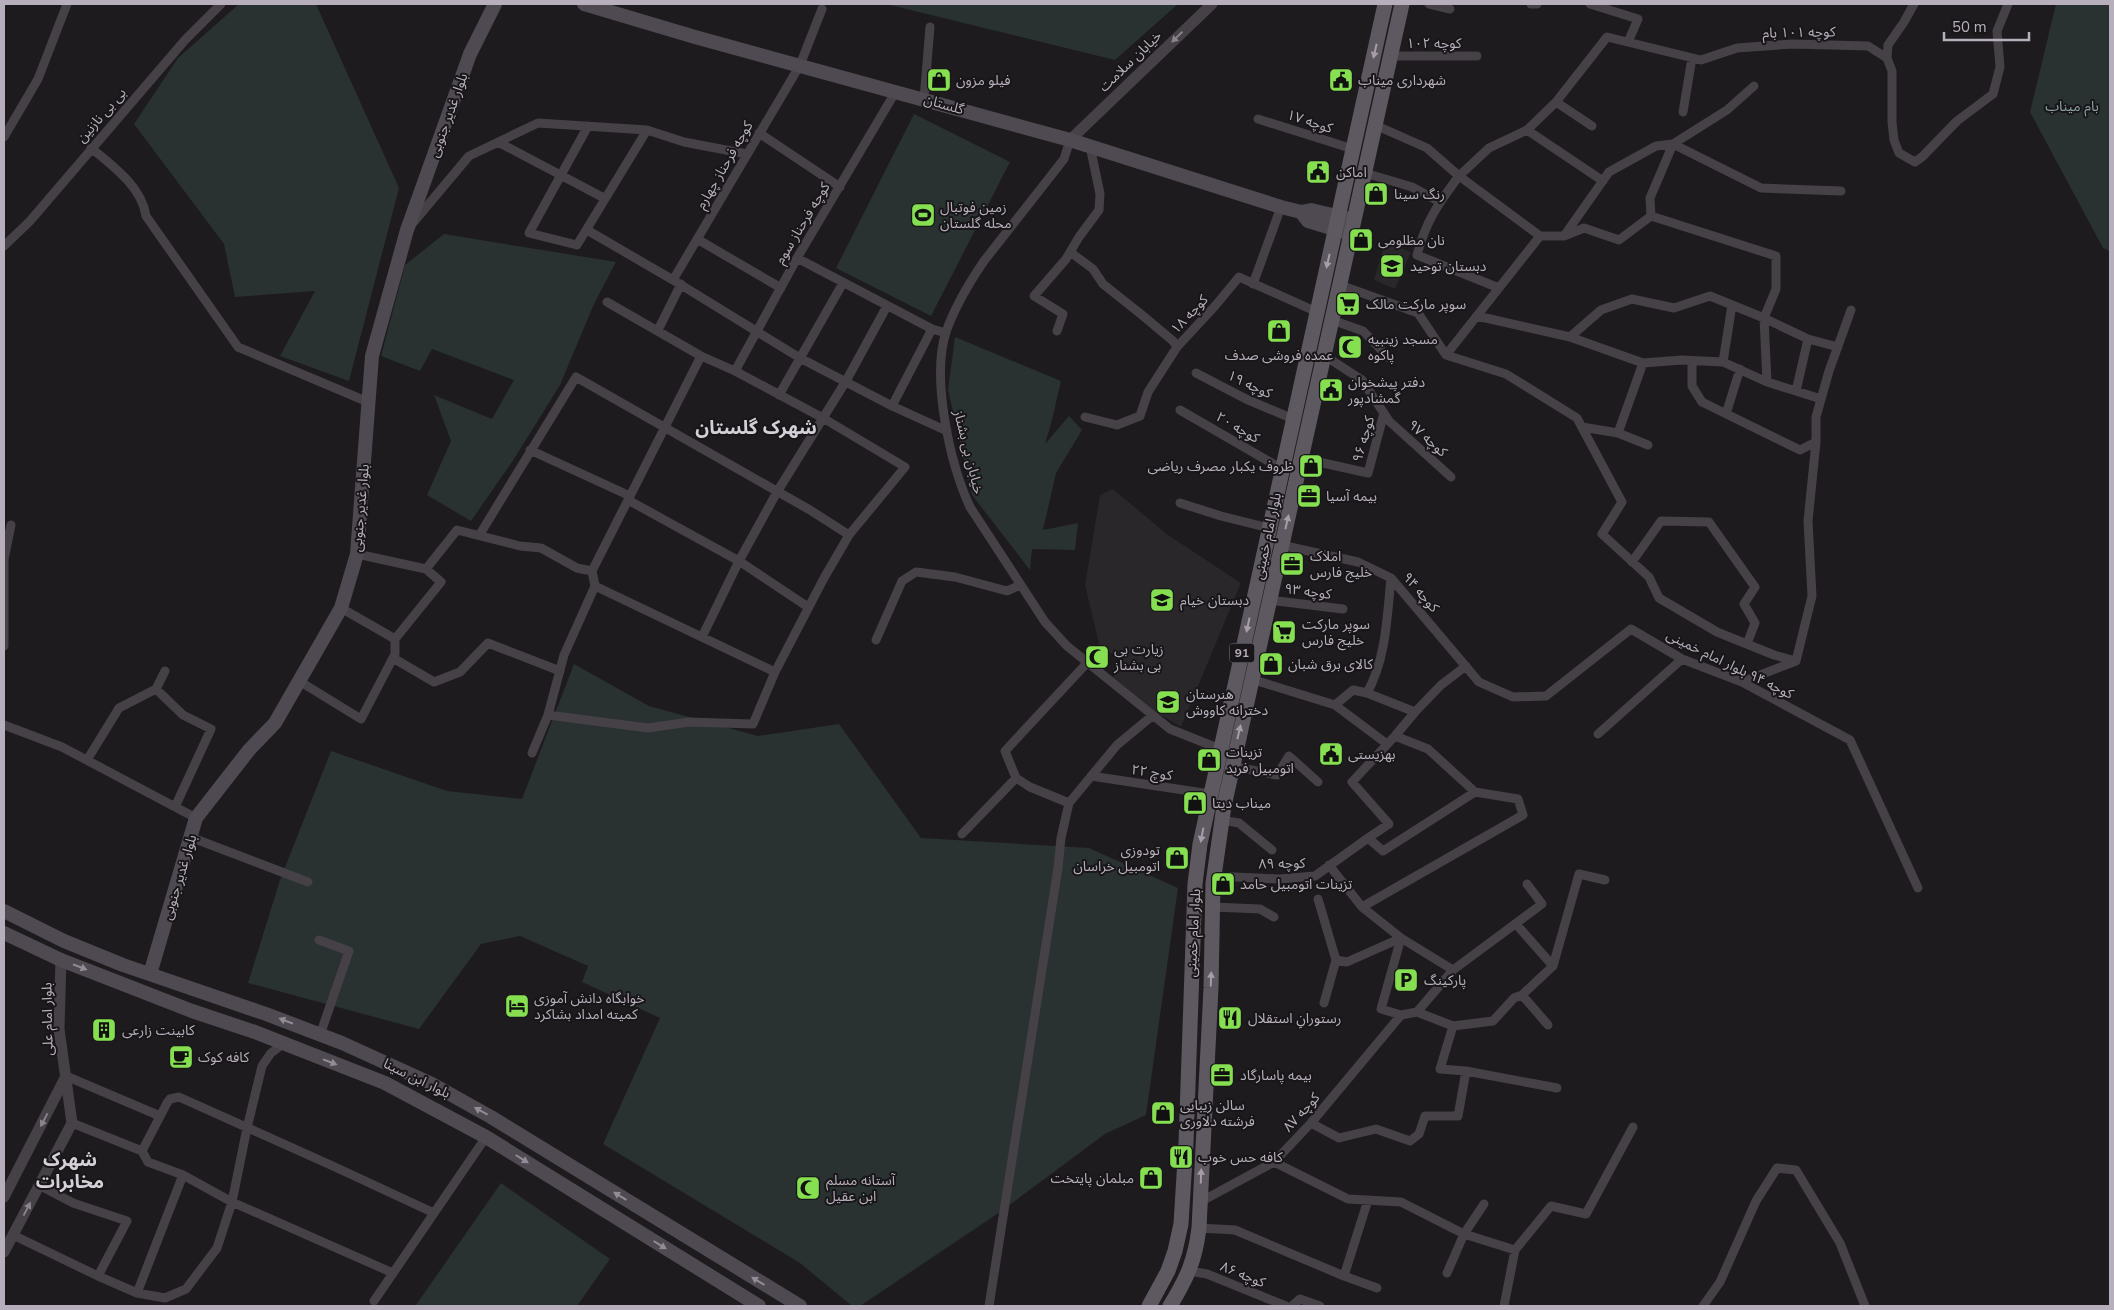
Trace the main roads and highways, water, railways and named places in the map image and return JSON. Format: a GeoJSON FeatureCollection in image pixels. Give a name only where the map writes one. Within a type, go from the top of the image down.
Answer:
{"type":"FeatureCollection","features":[{"type":"Feature","properties":{"kind":"main road","name":"گلستان"},"geometry":{"type":"LineString","coordinates":[[584,4],[695,37],[1070,140],[1281,207],[1301,212],[1311,210],[1336,223],[1353,227]]}},
{"type":"Feature","properties":{"kind":"main road","name":"بلوار امام خمینی"},"geometry":{"type":"LineString","coordinates":[[1150,1306],[1173,1258],[1181,1224],[1186,1143],[1195,884],[1210,794],[1385,4]]}},
{"type":"Feature","properties":{"kind":"main road","name":"بلوار امام خمینی"},"geometry":{"type":"LineString","coordinates":[[1170,1306],[1196,1254],[1199,1228],[1214,876],[1222,820],[1251,679],[1325,356],[1402,4]]}},
{"type":"Feature","properties":{"kind":"main road","name":"بلوار غدیر جنوبی"},"geometry":{"type":"LineString","coordinates":[[150,974],[196,818],[249,750],[275,723],[341,608],[357,554],[372,356],[407,230],[470,54],[493,5]]}},
{"type":"Feature","properties":{"kind":"main road"},"geometry":{"type":"LineString","coordinates":[[1266,544],[1281,545]]}},
{"type":"Feature","properties":{"kind":"main road","name":"بلوار ابن سینا"},"geometry":{"type":"LineString","coordinates":[[4,911],[64,941],[150,974],[266,1014],[320,1035],[432,1084],[499,1122],[800,1306]]}},
{"type":"Feature","properties":{"kind":"main road","name":"بلوار ابن سینا"},"geometry":{"type":"LineString","coordinates":[[4,933],[61,960],[385,1084],[486,1136],[759,1306]]}},
{"type":"Feature","properties":{"kind":"main road"},"geometry":{"type":"LineString","coordinates":[[61,960],[64,941]]}},
{"type":"Feature","properties":{"kind":"main road"},"geometry":{"type":"LineString","coordinates":[[1190,1012],[1209,1012]]}},
{"type":"Feature","properties":{"kind":"place","name":"فیلو مزون"},"geometry":{"type":"Point","coordinates":[939,80]}},
{"type":"Feature","properties":{"kind":"place","name":"شهرداری میناب"},"geometry":{"type":"Point","coordinates":[1341,80]}},
{"type":"Feature","properties":{"kind":"place","name":"اماکن"},"geometry":{"type":"Point","coordinates":[1318,172]}},
{"type":"Feature","properties":{"kind":"place","name":"رنگ سینا"},"geometry":{"type":"Point","coordinates":[1376,194]}},
{"type":"Feature","properties":{"kind":"place","name":"زمین فوتبال محله گلستان"},"geometry":{"type":"Point","coordinates":[923,215]}},
{"type":"Feature","properties":{"kind":"place","name":"نان مظلومی"},"geometry":{"type":"Point","coordinates":[1361,240]}},
{"type":"Feature","properties":{"kind":"place","name":"دبستان توحید"},"geometry":{"type":"Point","coordinates":[1392,266]}},
{"type":"Feature","properties":{"kind":"place","name":"سوپر مارکت مالک"},"geometry":{"type":"Point","coordinates":[1348,304]}},
{"type":"Feature","properties":{"kind":"place","name":"عمده فروشی صدف"},"geometry":{"type":"Point","coordinates":[1279,331]}},
{"type":"Feature","properties":{"kind":"place","name":"مسجد زینبیه پاکوه"},"geometry":{"type":"Point","coordinates":[1350,347]}},
{"type":"Feature","properties":{"kind":"place","name":"دفتر پیشخوان گمشادپور"},"geometry":{"type":"Point","coordinates":[1331,390]}},
{"type":"Feature","properties":{"kind":"place","name":"ظروف یکبار مصرف ریاضی"},"geometry":{"type":"Point","coordinates":[1311,466]}},
{"type":"Feature","properties":{"kind":"place","name":"بیمه آسیا"},"geometry":{"type":"Point","coordinates":[1309,496]}},
{"type":"Feature","properties":{"kind":"place","name":"املاک خلیج فارس"},"geometry":{"type":"Point","coordinates":[1292,564]}},
{"type":"Feature","properties":{"kind":"place","name":"دبستان خیام"},"geometry":{"type":"Point","coordinates":[1162,600]}},
{"type":"Feature","properties":{"kind":"place","name":"سوپر مارکت خلیج فارس"},"geometry":{"type":"Point","coordinates":[1284,632]}},
{"type":"Feature","properties":{"kind":"place","name":"زیارت بی بی بشناز"},"geometry":{"type":"Point","coordinates":[1097,657]}},
{"type":"Feature","properties":{"kind":"place","name":"کالای برق شبان"},"geometry":{"type":"Point","coordinates":[1271,664]}},
{"type":"Feature","properties":{"kind":"place","name":"هنرستان دخترانه کاووش"},"geometry":{"type":"Point","coordinates":[1168,702]}},
{"type":"Feature","properties":{"kind":"place","name":"بهزیستی"},"geometry":{"type":"Point","coordinates":[1331,754]}},
{"type":"Feature","properties":{"kind":"place","name":"تزینات اتومبیل فربد"},"geometry":{"type":"Point","coordinates":[1209,760]}},
{"type":"Feature","properties":{"kind":"place","name":"میناب دیتا"},"geometry":{"type":"Point","coordinates":[1195,803]}},
{"type":"Feature","properties":{"kind":"place","name":"تودوزی اتومبیل خراسان"},"geometry":{"type":"Point","coordinates":[1177,858]}},
{"type":"Feature","properties":{"kind":"place","name":"تزینات اتومبیل حامد"},"geometry":{"type":"Point","coordinates":[1223,884]}},
{"type":"Feature","properties":{"kind":"place","name":"پارکینگ"},"geometry":{"type":"Point","coordinates":[1406,980]}},
{"type":"Feature","properties":{"kind":"place","name":"خوابگاه دانش آموزی کمیته امداد بشاکرد"},"geometry":{"type":"Point","coordinates":[517,1006]}},
{"type":"Feature","properties":{"kind":"place","name":"رستورانِ استقلال"},"geometry":{"type":"Point","coordinates":[1230,1018]}},
{"type":"Feature","properties":{"kind":"place","name":"کابینت زارعی"},"geometry":{"type":"Point","coordinates":[104,1030]}},
{"type":"Feature","properties":{"kind":"place","name":"کافه کوک"},"geometry":{"type":"Point","coordinates":[181,1057]}},
{"type":"Feature","properties":{"kind":"place","name":"بیمه پاسارگاد"},"geometry":{"type":"Point","coordinates":[1222,1075]}},
{"type":"Feature","properties":{"kind":"place","name":"سالن زیبایی فرشته دلاوری"},"geometry":{"type":"Point","coordinates":[1163,1113]}},
{"type":"Feature","properties":{"kind":"place","name":"کافه حس خوب"},"geometry":{"type":"Point","coordinates":[1181,1157]}},
{"type":"Feature","properties":{"kind":"place","name":"مبلمان پایتخت"},"geometry":{"type":"Point","coordinates":[1151,1178]}},
{"type":"Feature","properties":{"kind":"place","name":"آستانه مسلم ابن عقیل"},"geometry":{"type":"Point","coordinates":[808,1188]}},
{"type":"Feature","properties":{"kind":"district","name":"شهرک گلستان"},"geometry":{"type":"Point","coordinates":[756,427]}},
{"type":"Feature","properties":{"kind":"district","name":"شهرک مخابرات"},"geometry":{"type":"Point","coordinates":[70,1170]}},
{"type":"Feature","properties":{"kind":"park label","name":"بام میناب"},"geometry":{"type":"Point","coordinates":[2072,106]}}]}
